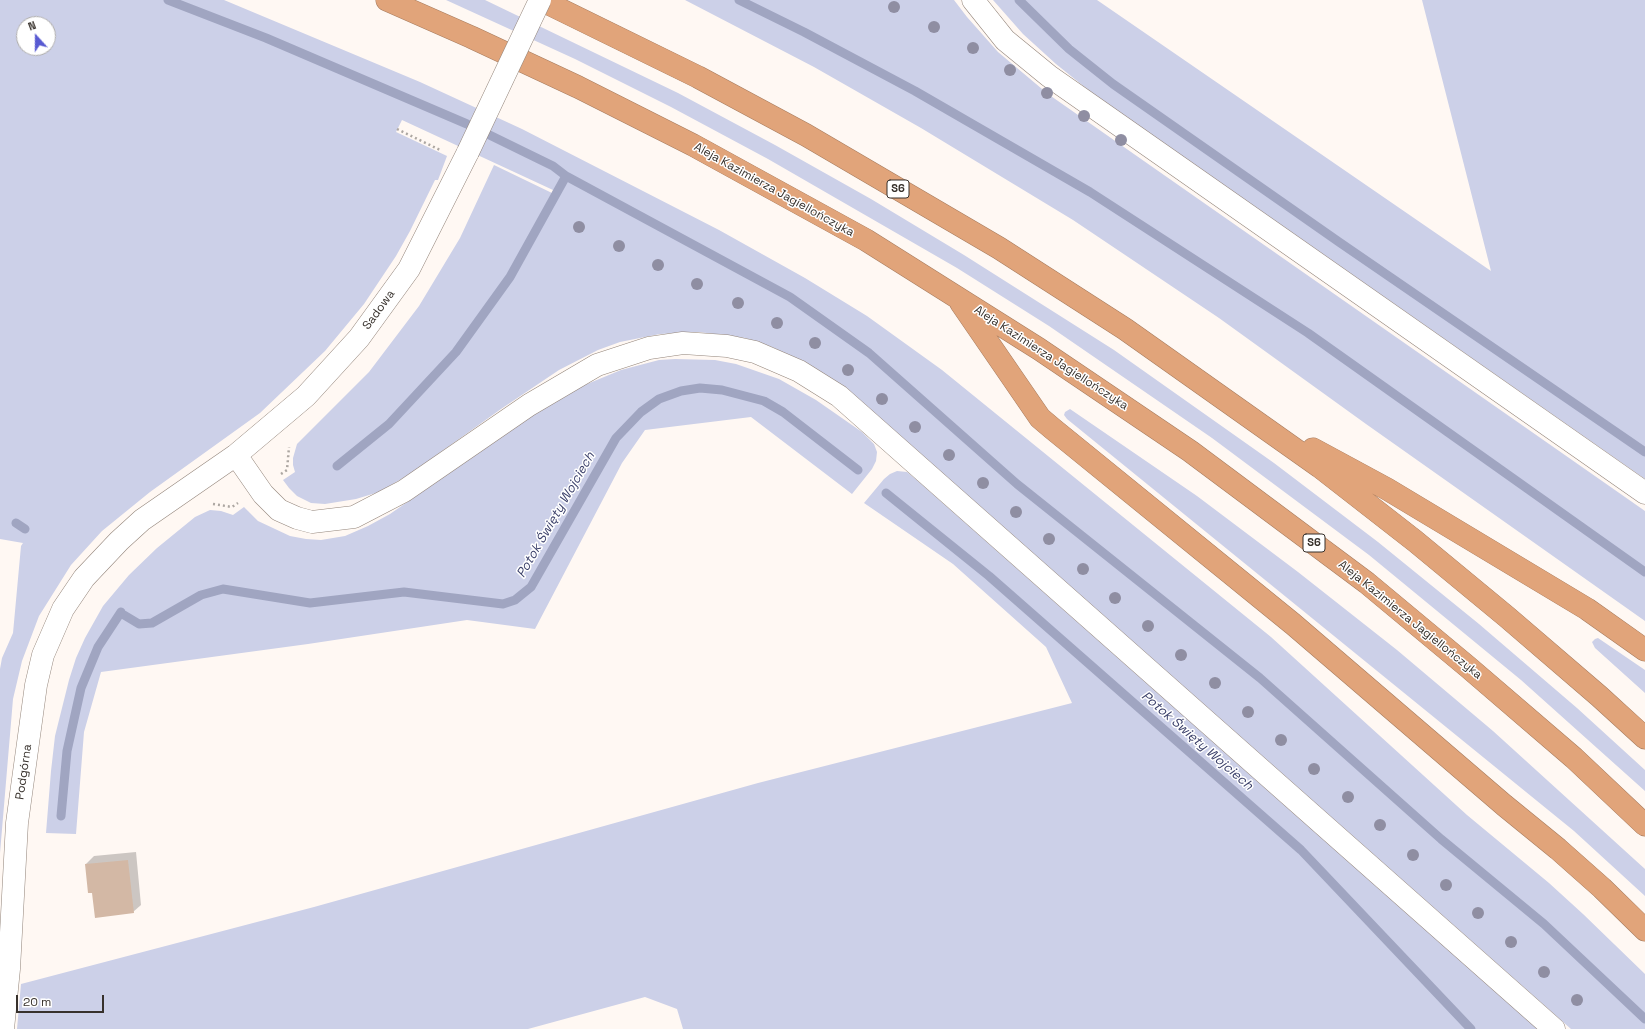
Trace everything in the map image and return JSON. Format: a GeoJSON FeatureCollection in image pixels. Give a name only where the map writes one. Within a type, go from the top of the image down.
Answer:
{"type":"FeatureCollection","features":[{"type":"Feature","properties":{"kind":"highway","name":"Aleja Kazimierza Jagiellończyka"},"geometry":{"type":"LineString","coordinates":[[387,0],[471,37],[693,145],[866,240],[1046,353],[1190,451],[1360,579],[1468,667],[1574,758],[1645,825]]}},
{"type":"Feature","properties":{"kind":"highway","name":"S6"},"geometry":{"type":"LineString","coordinates":[[540,0],[706,81],[827,147],[999,248],[1125,329],[1320,467],[1415,541],[1599,696],[1645,738]]}},
{"type":"Feature","properties":{"kind":"highway"},"geometry":{"type":"LineString","coordinates":[[956,296],[1040,418],[1293,624],[1504,805],[1558,849],[1602,888],[1645,930]]}},
{"type":"Feature","properties":{"kind":"highway"},"geometry":{"type":"LineString","coordinates":[[1238,408],[1387,489],[1587,609],[1645,650]]}},
{"type":"Feature","properties":{"kind":"street","name":"Sadowa"},"geometry":{"type":"LineString","coordinates":[[119,540],[142,520],[236,454],[306,396],[360,338],[409,269],[468,152],[540,0]]}},
{"type":"Feature","properties":{"kind":"street"},"geometry":{"type":"LineString","coordinates":[[973,0],[1005,40],[1049,76],[1645,493]]}},
{"type":"Feature","properties":{"kind":"street"},"geometry":{"type":"LineString","coordinates":[[236,454],[263,494],[279,510],[297,518],[312,522],[354,517],[404,491],[529,405],[597,365],[648,348],[683,343],[727,346],[756,352],[799,372],[839,396],[1554,1029]]}},
{"type":"Feature","properties":{"kind":"street","name":"Podgórna"},"geometry":{"type":"LineString","coordinates":[[3,1029],[9,969],[17,823],[36,685],[43,655],[63,609],[84,578],[119,540]]}},
{"type":"Feature","properties":{"kind":"path"},"geometry":{"type":"LineString","coordinates":[[397,129],[442,151]]}},
{"type":"Feature","properties":{"kind":"shaded area"},"geometry":{"type":"Polygon","coordinates":[[[0,0],[224,0],[420,82],[522,129],[719,230],[805,278],[867,316],[942,370],[1271,637],[1467,815],[1549,883],[1583,914],[1645,974],[1645,1029],[1571,1029],[893,430],[805,363],[772,347],[745,338],[699,332],[660,334],[620,342],[598,350],[559,370],[501,409],[410,474],[379,492],[356,499],[325,504],[311,503],[297,496],[283,480],[295,472],[293,458],[297,444],[369,372],[419,306],[460,238],[494,165],[552,193],[553,190],[402,120],[396,132],[447,156],[438,180],[435,180],[396,256],[364,304],[325,351],[260,413],[150,492],[102,531],[71,565],[39,616],[22,661],[13,699],[0,853],[0,669],[2,658],[13,633],[21,546],[23,543],[0,539],[0,0]]]}},
{"type":"Feature","properties":{"kind":"shaded area"},"geometry":{"type":"Polygon","coordinates":[[[446,0],[485,0],[678,93],[871,199],[964,255],[1114,350],[1274,463],[1378,542],[1479,624],[1577,708],[1645,770],[1645,791],[1521,680],[1369,555],[1212,438],[1049,326],[957,268],[768,159],[671,107],[575,59],[446,0]]]}},
{"type":"Feature","properties":{"kind":"shaded area"},"geometry":{"type":"Polygon","coordinates":[[[685,0],[954,0],[998,52],[1048,94],[1645,511],[1645,621],[1219,318],[1073,220],[921,128],[814,67],[685,0]]]}},
{"type":"Feature","properties":{"kind":"shaded area"},"geometry":{"type":"Polygon","coordinates":[[[993,0],[1097,0],[1491,271],[1422,0],[1645,0],[1645,479],[1092,93],[1056,64],[1023,34],[993,0]]]}},
{"type":"Feature","properties":{"kind":"shaded area"},"geometry":{"type":"Polygon","coordinates":[[[659,360],[715,360],[736,364],[779,379],[816,400],[862,432],[874,444],[877,452],[876,461],[872,469],[852,494],[751,417],[645,430],[622,463],[535,629],[467,620],[308,644],[101,672],[84,732],[76,834],[46,833],[55,736],[69,680],[76,658],[85,638],[103,606],[129,575],[157,548],[195,517],[210,510],[221,511],[233,515],[244,507],[258,521],[290,536],[321,540],[345,536],[390,514],[534,414],[575,389],[621,370],[659,360]]]}},
{"type":"Feature","properties":{"kind":"shaded area"},"geometry":{"type":"Polygon","coordinates":[[[1070,409],[1197,496],[1298,572],[1397,650],[1493,731],[1645,869],[1645,896],[1574,831],[1067,419],[1064,415],[1065,412],[1070,409]]]}},
{"type":"Feature","properties":{"kind":"shaded area"},"geometry":{"type":"Polygon","coordinates":[[[897,471],[907,472],[918,481],[1538,1029],[683,1029],[677,1009],[645,997],[528,1029],[17,1029],[21,984],[314,907],[758,783],[1072,703],[1046,647],[953,564],[864,503],[884,479],[897,471]]]}},
{"type":"Feature","properties":{"kind":"shaded area"},"geometry":{"type":"Polygon","coordinates":[[[1598,638],[1645,670],[1645,693],[1595,648],[1592,642],[1598,638]]]}},
{"type":"Feature","properties":{"kind":"building"},"geometry":{"type":"Polygon","coordinates":[[[128,860],[134,913],[95,918],[92,893],[88,893],[85,864],[128,860]]]}},
{"type":"Feature","properties":{"kind":"waterway"},"geometry":{"type":"LineString","coordinates":[[168,0],[266,38],[467,124],[553,166],[566,176],[790,297],[869,353],[1017,484],[1260,678],[1441,839],[1544,924],[1645,1019]]}},
{"type":"Feature","properties":{"kind":"waterway"},"geometry":{"type":"LineString","coordinates":[[739,0],[804,32],[915,91],[1090,192],[1308,333],[1645,572]]}},
{"type":"Feature","properties":{"kind":"waterway"},"geometry":{"type":"LineString","coordinates":[[1019,0],[1069,49],[1113,84],[1339,242],[1645,452]]}},
{"type":"Feature","properties":{"kind":"waterway"},"geometry":{"type":"LineString","coordinates":[[337,466],[389,424],[456,352],[510,277],[566,176]]}},
{"type":"Feature","properties":{"kind":"waterway","name":"Potok Święty Wojciech"},"geometry":{"type":"LineString","coordinates":[[124,615],[139,624],[152,623],[201,595],[223,589],[310,603],[404,592],[503,604],[515,600],[531,587],[616,438],[641,412],[659,399],[681,391],[700,388],[722,390],[764,401],[783,412],[858,470]]}},
{"type":"Feature","properties":{"kind":"waterway","name":"Potok Święty Wojciech"},"geometry":{"type":"LineString","coordinates":[[886,493],[989,576],[1301,850],[1471,1029]]}},
{"type":"Feature","properties":{"kind":"waterway","name":"Potok Święty Wojciech"},"geometry":{"type":"LineString","coordinates":[[16,523],[25,529]]}},
{"type":"Feature","properties":{"kind":"waterway"},"geometry":{"type":"LineString","coordinates":[[61,816],[67,751],[81,688],[98,647],[121,612]]}}]}
